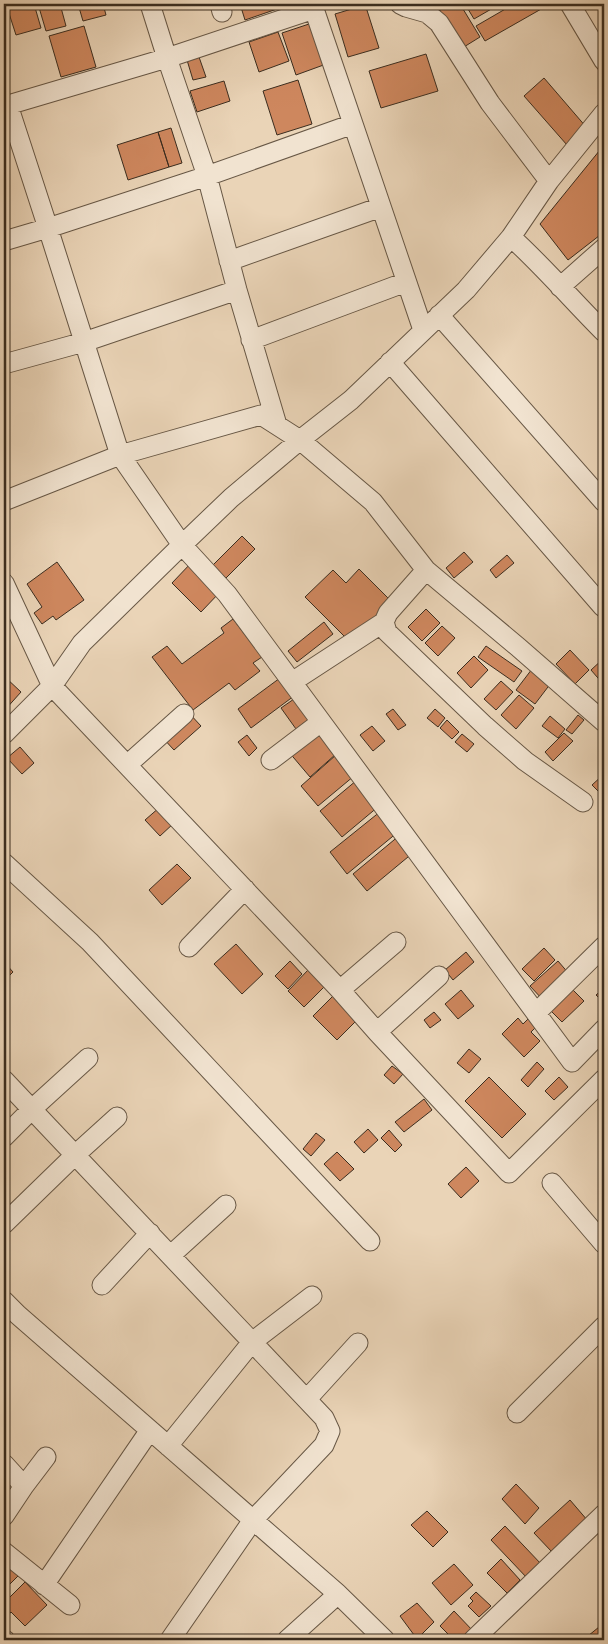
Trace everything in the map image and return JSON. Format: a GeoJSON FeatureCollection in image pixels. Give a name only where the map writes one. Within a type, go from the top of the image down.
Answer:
{"type":"FeatureCollection","features":[{"type":"Feature","properties":{"kind":"street"},"geometry":{"type":"LineString","coordinates":[[150,4],[207,176],[236,290],[276,425]]}},
{"type":"Feature","properties":{"kind":"street"},"geometry":{"type":"LineString","coordinates":[[400,4],[427,13],[439,23],[490,102],[548,181]]}},
{"type":"Feature","properties":{"kind":"street"},"geometry":{"type":"LineString","coordinates":[[570,4],[604,61]]}},
{"type":"Feature","properties":{"kind":"street"},"geometry":{"type":"LineString","coordinates":[[423,330],[353,124],[322,7],[167,58],[5,102],[48,228],[120,455],[182,545],[227,594],[572,1062],[604,1029]]}},
{"type":"Feature","properties":{"kind":"street"},"geometry":{"type":"LineString","coordinates":[[4,734],[52,686],[82,643],[182,545],[231,498],[351,400],[466,290],[511,237],[548,181],[604,113]]}},
{"type":"Feature","properties":{"kind":"street"},"geometry":{"type":"LineString","coordinates":[[4,241],[207,176],[353,124]]}},
{"type":"Feature","properties":{"kind":"street"},"geometry":{"type":"LineString","coordinates":[[229,261],[381,207]]}},
{"type":"Feature","properties":{"kind":"street"},"geometry":{"type":"LineString","coordinates":[[511,237],[533,256],[604,332]]}},
{"type":"Feature","properties":{"kind":"street"},"geometry":{"type":"LineString","coordinates":[[560,287],[604,248]]}},
{"type":"Feature","properties":{"kind":"street"},"geometry":{"type":"LineString","coordinates":[[251,340],[406,282]]}},
{"type":"Feature","properties":{"kind":"street"},"geometry":{"type":"LineString","coordinates":[[4,364],[84,342],[236,290]]}},
{"type":"Feature","properties":{"kind":"street"},"geometry":{"type":"LineString","coordinates":[[439,315],[604,502]]}},
{"type":"Feature","properties":{"kind":"street"},"geometry":{"type":"LineString","coordinates":[[390,362],[603,607]]}},
{"type":"Feature","properties":{"kind":"street"},"geometry":{"type":"LineString","coordinates":[[4,501],[120,455],[261,414],[300,440],[373,502],[426,570],[604,722]]}},
{"type":"Feature","properties":{"kind":"street"},"geometry":{"type":"LineString","coordinates":[[292,682],[384,622],[388,613],[426,570]]}},
{"type":"Feature","properties":{"kind":"street"},"geometry":{"type":"LineString","coordinates":[[4,583],[52,686],[340,990],[509,1173],[604,1079]]}},
{"type":"Feature","properties":{"kind":"street"},"geometry":{"type":"LineString","coordinates":[[384,622],[387,632],[485,726],[526,761],[583,802]]}},
{"type":"Feature","properties":{"kind":"street"},"geometry":{"type":"LineString","coordinates":[[127,765],[184,714]]}},
{"type":"Feature","properties":{"kind":"street"},"geometry":{"type":"LineString","coordinates":[[271,760],[322,722]]}},
{"type":"Feature","properties":{"kind":"street"},"geometry":{"type":"LineString","coordinates":[[4,863],[90,942],[370,1241]]}},
{"type":"Feature","properties":{"kind":"street"},"geometry":{"type":"LineString","coordinates":[[189,947],[245,889]]}},
{"type":"Feature","properties":{"kind":"street"},"geometry":{"type":"LineString","coordinates":[[340,990],[396,942]]}},
{"type":"Feature","properties":{"kind":"street"},"geometry":{"type":"LineString","coordinates":[[536,1013],[604,946]]}},
{"type":"Feature","properties":{"kind":"street"},"geometry":{"type":"LineString","coordinates":[[377,1032],[439,976]]}},
{"type":"Feature","properties":{"kind":"street"},"geometry":{"type":"LineString","coordinates":[[4,1138],[32,1109],[88,1058]]}},
{"type":"Feature","properties":{"kind":"street"},"geometry":{"type":"LineString","coordinates":[[4,1080],[307,1399],[324,1418],[330,1431],[324,1445],[253,1520],[170,1640]]}},
{"type":"Feature","properties":{"kind":"street"},"geometry":{"type":"LineString","coordinates":[[4,1224],[117,1117]]}},
{"type":"Feature","properties":{"kind":"street"},"geometry":{"type":"LineString","coordinates":[[552,1183],[604,1244]]}},
{"type":"Feature","properties":{"kind":"street"},"geometry":{"type":"LineString","coordinates":[[170,1255],[226,1205]]}},
{"type":"Feature","properties":{"kind":"street"},"geometry":{"type":"LineString","coordinates":[[102,1284],[150,1233]]}},
{"type":"Feature","properties":{"kind":"street"},"geometry":{"type":"LineString","coordinates":[[168,1446],[252,1342],[312,1296]]}},
{"type":"Feature","properties":{"kind":"street"},"geometry":{"type":"LineString","coordinates":[[5,1306],[338,1594],[385,1640]]}},
{"type":"Feature","properties":{"kind":"street"},"geometry":{"type":"LineString","coordinates":[[517,1413],[604,1326]]}},
{"type":"Feature","properties":{"kind":"street"},"geometry":{"type":"LineString","coordinates":[[307,1399],[358,1343]]}},
{"type":"Feature","properties":{"kind":"street"},"geometry":{"type":"LineString","coordinates":[[44,1585],[150,1430]]}},
{"type":"Feature","properties":{"kind":"street"},"geometry":{"type":"LineString","coordinates":[[4,1516],[46,1457]]}},
{"type":"Feature","properties":{"kind":"street"},"geometry":{"type":"LineString","coordinates":[[4,1464],[24,1486]]}},
{"type":"Feature","properties":{"kind":"street"},"geometry":{"type":"LineString","coordinates":[[473,1640],[604,1514]]}},
{"type":"Feature","properties":{"kind":"street"},"geometry":{"type":"LineString","coordinates":[[4,1552],[70,1604]]}},
{"type":"Feature","properties":{"kind":"street"},"geometry":{"type":"LineString","coordinates":[[287,1640],[338,1594]]}},
{"type":"Feature","properties":{"kind":"building"},"geometry":{"type":"Polygon","coordinates":[[[6,4],[34,4],[41,28],[16,35],[6,4]]]}},
{"type":"Feature","properties":{"kind":"building"},"geometry":{"type":"Polygon","coordinates":[[[38,4],[60,4],[66,26],[46,31],[38,4]]]}},
{"type":"Feature","properties":{"kind":"building"},"geometry":{"type":"Polygon","coordinates":[[[78,4],[103,4],[106,15],[83,21],[78,4]]]}},
{"type":"Feature","properties":{"kind":"building"},"geometry":{"type":"Polygon","coordinates":[[[240,4],[275,4],[277,9],[245,20],[240,4]]]}},
{"type":"Feature","properties":{"kind":"building"},"geometry":{"type":"Polygon","coordinates":[[[354,4],[365,4],[379,48],[348,57],[335,14],[355,8],[354,4]]]}},
{"type":"Feature","properties":{"kind":"building"},"geometry":{"type":"Polygon","coordinates":[[[451,4],[460,4],[480,37],[459,50],[437,12],[451,4]]]}},
{"type":"Feature","properties":{"kind":"building"},"geometry":{"type":"Polygon","coordinates":[[[465,4],[500,4],[474,19],[465,4]]]}},
{"type":"Feature","properties":{"kind":"building"},"geometry":{"type":"Polygon","coordinates":[[[514,4],[550,4],[485,41],[476,26],[514,4]]]}},
{"type":"Feature","properties":{"kind":"building"},"geometry":{"type":"Polygon","coordinates":[[[315,22],[329,63],[296,75],[282,33],[315,22]]]}},
{"type":"Feature","properties":{"kind":"building"},"geometry":{"type":"Polygon","coordinates":[[[84,26],[96,67],[61,77],[49,36],[84,26]]]}},
{"type":"Feature","properties":{"kind":"building"},"geometry":{"type":"Polygon","coordinates":[[[278,32],[289,61],[259,72],[249,42],[278,32]]]}},
{"type":"Feature","properties":{"kind":"building"},"geometry":{"type":"Polygon","coordinates":[[[426,54],[438,91],[381,108],[369,71],[426,54]]]}},
{"type":"Feature","properties":{"kind":"building"},"geometry":{"type":"Polygon","coordinates":[[[199,57],[206,77],[193,80],[187,60],[199,57]]]}},
{"type":"Feature","properties":{"kind":"building"},"geometry":{"type":"Polygon","coordinates":[[[544,78],[587,128],[567,145],[524,96],[544,78]]]}},
{"type":"Feature","properties":{"kind":"building"},"geometry":{"type":"Polygon","coordinates":[[[298,80],[312,124],[277,135],[263,91],[298,80]]]}},
{"type":"Feature","properties":{"kind":"building"},"geometry":{"type":"Polygon","coordinates":[[[224,81],[230,101],[197,112],[190,91],[224,81]]]}},
{"type":"Feature","properties":{"kind":"building"},"geometry":{"type":"Polygon","coordinates":[[[171,128],[182,163],[169,167],[158,132],[171,128]]]}},
{"type":"Feature","properties":{"kind":"building"},"geometry":{"type":"Polygon","coordinates":[[[158,132],[169,167],[128,180],[117,145],[158,132]]]}},
{"type":"Feature","properties":{"kind":"building"},"geometry":{"type":"Polygon","coordinates":[[[604,145],[604,232],[568,260],[540,224],[604,145]]]}},
{"type":"Feature","properties":{"kind":"building"},"geometry":{"type":"Polygon","coordinates":[[[242,536],[255,549],[226,578],[213,565],[242,536]]]}},
{"type":"Feature","properties":{"kind":"building"},"geometry":{"type":"Polygon","coordinates":[[[464,552],[473,562],[454,578],[446,568],[464,552]]]}},
{"type":"Feature","properties":{"kind":"building"},"geometry":{"type":"Polygon","coordinates":[[[507,555],[514,563],[496,578],[490,570],[507,555]]]}},
{"type":"Feature","properties":{"kind":"building"},"geometry":{"type":"Polygon","coordinates":[[[57,562],[84,600],[56,620],[53,616],[42,624],[34,613],[42,607],[27,584],[57,562]]]}},
{"type":"Feature","properties":{"kind":"building"},"geometry":{"type":"Polygon","coordinates":[[[192,562],[221,591],[201,612],[172,583],[192,562]]]}},
{"type":"Feature","properties":{"kind":"building"},"geometry":{"type":"Polygon","coordinates":[[[359,569],[391,601],[350,642],[305,597],[333,570],[346,583],[359,569]]]}},
{"type":"Feature","properties":{"kind":"building"},"geometry":{"type":"Polygon","coordinates":[[[426,609],[440,623],[422,641],[408,627],[426,609]]]}},
{"type":"Feature","properties":{"kind":"building"},"geometry":{"type":"Polygon","coordinates":[[[233,619],[262,657],[253,663],[260,671],[235,690],[229,683],[193,710],[152,657],[167,646],[182,664],[224,633],[221,628],[233,619]]]}},
{"type":"Feature","properties":{"kind":"building"},"geometry":{"type":"Polygon","coordinates":[[[324,622],[333,634],[297,662],[288,651],[324,622]]]}},
{"type":"Feature","properties":{"kind":"building"},"geometry":{"type":"Polygon","coordinates":[[[442,626],[455,638],[438,656],[425,643],[442,626]]]}},
{"type":"Feature","properties":{"kind":"building"},"geometry":{"type":"Polygon","coordinates":[[[486,646],[522,671],[514,682],[478,657],[486,646]]]}},
{"type":"Feature","properties":{"kind":"building"},"geometry":{"type":"Polygon","coordinates":[[[570,650],[589,670],[575,684],[556,664],[570,650]]]}},
{"type":"Feature","properties":{"kind":"building"},"geometry":{"type":"Polygon","coordinates":[[[474,656],[488,670],[471,688],[457,673],[474,656]]]}},
{"type":"Feature","properties":{"kind":"building"},"geometry":{"type":"Polygon","coordinates":[[[604,658],[604,685],[591,670],[604,658]]]}},
{"type":"Feature","properties":{"kind":"building"},"geometry":{"type":"Polygon","coordinates":[[[532,669],[551,683],[535,704],[516,690],[532,669]]]}},
{"type":"Feature","properties":{"kind":"building"},"geometry":{"type":"Polygon","coordinates":[[[4,678],[21,692],[4,711],[4,678]]]}},
{"type":"Feature","properties":{"kind":"building"},"geometry":{"type":"Polygon","coordinates":[[[280,678],[294,696],[251,728],[238,709],[280,678]]]}},
{"type":"Feature","properties":{"kind":"building"},"geometry":{"type":"Polygon","coordinates":[[[501,681],[513,692],[496,710],[484,699],[501,681]]]}},
{"type":"Feature","properties":{"kind":"building"},"geometry":{"type":"Polygon","coordinates":[[[519,695],[534,708],[516,729],[501,715],[519,695]]]}},
{"type":"Feature","properties":{"kind":"building"},"geometry":{"type":"Polygon","coordinates":[[[294,699],[309,719],[296,729],[281,708],[294,699]]]}},
{"type":"Feature","properties":{"kind":"building"},"geometry":{"type":"Polygon","coordinates":[[[393,709],[406,725],[398,730],[386,714],[393,709]]]}},
{"type":"Feature","properties":{"kind":"building"},"geometry":{"type":"Polygon","coordinates":[[[435,709],[445,718],[438,727],[427,718],[435,709]]]}},
{"type":"Feature","properties":{"kind":"building"},"geometry":{"type":"Polygon","coordinates":[[[188,712],[201,726],[174,750],[162,737],[188,712]]]}},
{"type":"Feature","properties":{"kind":"building"},"geometry":{"type":"Polygon","coordinates":[[[578,715],[584,720],[572,734],[566,730],[578,715]]]}},
{"type":"Feature","properties":{"kind":"building"},"geometry":{"type":"Polygon","coordinates":[[[550,716],[565,729],[558,738],[542,726],[550,716]]]}},
{"type":"Feature","properties":{"kind":"building"},"geometry":{"type":"Polygon","coordinates":[[[447,720],[459,732],[452,739],[440,728],[447,720]]]}},
{"type":"Feature","properties":{"kind":"building"},"geometry":{"type":"Polygon","coordinates":[[[372,726],[385,741],[373,751],[360,735],[372,726]]]}},
{"type":"Feature","properties":{"kind":"building"},"geometry":{"type":"Polygon","coordinates":[[[315,729],[336,754],[310,777],[288,751],[315,729]]]}},
{"type":"Feature","properties":{"kind":"building"},"geometry":{"type":"Polygon","coordinates":[[[564,733],[573,741],[553,761],[545,752],[564,733]]]}},
{"type":"Feature","properties":{"kind":"building"},"geometry":{"type":"Polygon","coordinates":[[[462,734],[474,744],[467,752],[455,742],[462,734]]]}},
{"type":"Feature","properties":{"kind":"building"},"geometry":{"type":"Polygon","coordinates":[[[247,735],[257,748],[249,756],[238,742],[247,735]]]}},
{"type":"Feature","properties":{"kind":"building"},"geometry":{"type":"Polygon","coordinates":[[[20,747],[34,763],[22,774],[7,758],[20,747]]]}},
{"type":"Feature","properties":{"kind":"building"},"geometry":{"type":"Polygon","coordinates":[[[336,755],[354,776],[318,806],[301,786],[336,755]]]}},
{"type":"Feature","properties":{"kind":"building"},"geometry":{"type":"Polygon","coordinates":[[[604,774],[604,790],[600,793],[592,785],[604,774]]]}},
{"type":"Feature","properties":{"kind":"building"},"geometry":{"type":"Polygon","coordinates":[[[357,780],[379,806],[342,837],[320,811],[357,780]]]}},
{"type":"Feature","properties":{"kind":"building"},"geometry":{"type":"Polygon","coordinates":[[[160,807],[174,823],[160,836],[145,820],[160,807]]]}},
{"type":"Feature","properties":{"kind":"building"},"geometry":{"type":"Polygon","coordinates":[[[381,811],[398,832],[347,874],[330,852],[381,811]]]}},
{"type":"Feature","properties":{"kind":"building"},"geometry":{"type":"Polygon","coordinates":[[[400,835],[414,852],[367,891],[353,874],[400,835]]]}},
{"type":"Feature","properties":{"kind":"building"},"geometry":{"type":"Polygon","coordinates":[[[177,864],[191,878],[162,905],[149,890],[177,864]]]}},
{"type":"Feature","properties":{"kind":"building"},"geometry":{"type":"Polygon","coordinates":[[[236,944],[263,974],[242,994],[214,964],[236,944]]]}},
{"type":"Feature","properties":{"kind":"building"},"geometry":{"type":"Polygon","coordinates":[[[544,948],[555,960],[534,981],[522,969],[544,948]]]}},
{"type":"Feature","properties":{"kind":"building"},"geometry":{"type":"Polygon","coordinates":[[[466,952],[474,962],[453,980],[445,970],[466,952]]]}},
{"type":"Feature","properties":{"kind":"building"},"geometry":{"type":"Polygon","coordinates":[[[290,961],[302,974],[288,989],[275,976],[290,961]]]}},
{"type":"Feature","properties":{"kind":"building"},"geometry":{"type":"Polygon","coordinates":[[[558,961],[570,975],[543,1000],[530,986],[558,961]]]}},
{"type":"Feature","properties":{"kind":"building"},"geometry":{"type":"Polygon","coordinates":[[[4,962],[13,972],[4,981],[4,962]]]}},
{"type":"Feature","properties":{"kind":"building"},"geometry":{"type":"Polygon","coordinates":[[[308,970],[324,987],[304,1007],[288,991],[308,970]]]}},
{"type":"Feature","properties":{"kind":"building"},"geometry":{"type":"Polygon","coordinates":[[[568,985],[584,1001],[562,1022],[546,1006],[568,985]]]}},
{"type":"Feature","properties":{"kind":"building"},"geometry":{"type":"Polygon","coordinates":[[[603,989],[604,991],[604,1003],[596,995],[603,989]]]}},
{"type":"Feature","properties":{"kind":"building"},"geometry":{"type":"Polygon","coordinates":[[[461,990],[474,1006],[458,1019],[445,1004],[461,990]]]}},
{"type":"Feature","properties":{"kind":"building"},"geometry":{"type":"Polygon","coordinates":[[[333,996],[357,1020],[337,1040],[313,1016],[333,996]]]}},
{"type":"Feature","properties":{"kind":"building"},"geometry":{"type":"Polygon","coordinates":[[[434,1012],[441,1020],[430,1028],[424,1020],[434,1012]]]}},
{"type":"Feature","properties":{"kind":"building"},"geometry":{"type":"Polygon","coordinates":[[[518,1018],[523,1024],[529,1018],[537,1026],[531,1032],[540,1041],[524,1057],[502,1034],[518,1018]]]}},
{"type":"Feature","properties":{"kind":"building"},"geometry":{"type":"Polygon","coordinates":[[[469,1049],[481,1059],[469,1073],[457,1063],[469,1049]]]}},
{"type":"Feature","properties":{"kind":"building"},"geometry":{"type":"Polygon","coordinates":[[[537,1062],[544,1069],[528,1087],[521,1080],[537,1062]]]}},
{"type":"Feature","properties":{"kind":"building"},"geometry":{"type":"Polygon","coordinates":[[[392,1066],[403,1074],[394,1084],[384,1075],[392,1066]]]}},
{"type":"Feature","properties":{"kind":"building"},"geometry":{"type":"Polygon","coordinates":[[[489,1077],[526,1114],[502,1138],[465,1101],[489,1077]]]}},
{"type":"Feature","properties":{"kind":"building"},"geometry":{"type":"Polygon","coordinates":[[[559,1077],[568,1087],[554,1100],[545,1091],[559,1077]]]}},
{"type":"Feature","properties":{"kind":"building"},"geometry":{"type":"Polygon","coordinates":[[[424,1099],[432,1110],[404,1132],[395,1122],[424,1099]]]}},
{"type":"Feature","properties":{"kind":"building"},"geometry":{"type":"Polygon","coordinates":[[[368,1129],[378,1140],[364,1153],[354,1142],[368,1129]]]}},
{"type":"Feature","properties":{"kind":"building"},"geometry":{"type":"Polygon","coordinates":[[[389,1130],[402,1145],[395,1152],[381,1138],[389,1130]]]}},
{"type":"Feature","properties":{"kind":"building"},"geometry":{"type":"Polygon","coordinates":[[[316,1133],[325,1140],[311,1156],[303,1149],[316,1133]]]}},
{"type":"Feature","properties":{"kind":"building"},"geometry":{"type":"Polygon","coordinates":[[[337,1152],[354,1169],[340,1181],[324,1164],[337,1152]]]}},
{"type":"Feature","properties":{"kind":"building"},"geometry":{"type":"Polygon","coordinates":[[[466,1167],[479,1181],[461,1198],[448,1184],[466,1167]]]}},
{"type":"Feature","properties":{"kind":"building"},"geometry":{"type":"Polygon","coordinates":[[[516,1484],[539,1508],[525,1524],[502,1499],[516,1484]]]}},
{"type":"Feature","properties":{"kind":"building"},"geometry":{"type":"Polygon","coordinates":[[[570,1500],[588,1521],[552,1552],[534,1533],[570,1500]]]}},
{"type":"Feature","properties":{"kind":"building"},"geometry":{"type":"Polygon","coordinates":[[[427,1511],[448,1532],[433,1547],[411,1525],[427,1511]]]}},
{"type":"Feature","properties":{"kind":"building"},"geometry":{"type":"Polygon","coordinates":[[[505,1526],[542,1565],[528,1579],[491,1540],[505,1526]]]}},
{"type":"Feature","properties":{"kind":"building"},"geometry":{"type":"Polygon","coordinates":[[[501,1559],[520,1580],[507,1593],[487,1573],[501,1559]]]}},
{"type":"Feature","properties":{"kind":"building"},"geometry":{"type":"Polygon","coordinates":[[[454,1564],[473,1585],[451,1605],[432,1583],[454,1564]]]}},
{"type":"Feature","properties":{"kind":"building"},"geometry":{"type":"Polygon","coordinates":[[[12,1566],[20,1574],[8,1586],[4,1581],[4,1574],[12,1566]]]}},
{"type":"Feature","properties":{"kind":"building"},"geometry":{"type":"Polygon","coordinates":[[[25,1582],[47,1605],[25,1626],[11,1612],[4,1620],[4,1603],[25,1582]]]}},
{"type":"Feature","properties":{"kind":"building"},"geometry":{"type":"Polygon","coordinates":[[[476,1592],[491,1606],[479,1617],[468,1606],[473,1601],[470,1598],[476,1592]]]}},
{"type":"Feature","properties":{"kind":"building"},"geometry":{"type":"Polygon","coordinates":[[[417,1603],[434,1622],[417,1639],[400,1616],[417,1603]]]}},
{"type":"Feature","properties":{"kind":"building"},"geometry":{"type":"Polygon","coordinates":[[[454,1611],[474,1632],[467,1640],[454,1640],[440,1626],[454,1611]]]}},
{"type":"Feature","properties":{"kind":"building"},"geometry":{"type":"Polygon","coordinates":[[[599,1627],[604,1633],[604,1640],[583,1640],[599,1627]]]}}]}
